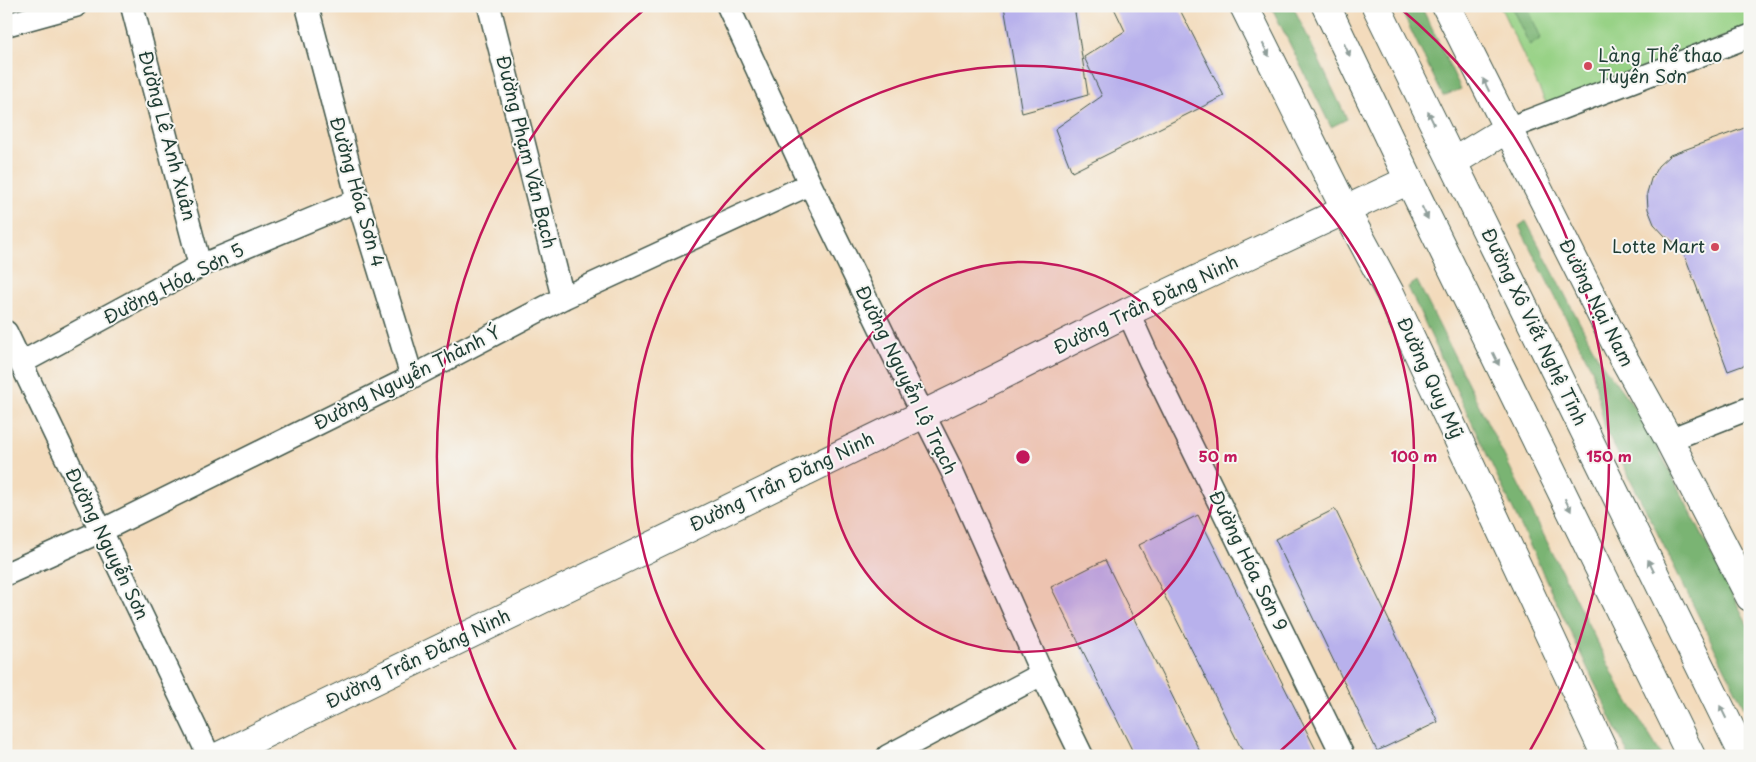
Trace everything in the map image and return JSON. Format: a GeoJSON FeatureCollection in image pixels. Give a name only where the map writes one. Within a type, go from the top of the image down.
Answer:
{"type":"FeatureCollection","features":[{"type":"Feature","properties":{"kind":"main road","name":"Đường Quy Mỹ"},"geometry":{"type":"LineString","coordinates":[[1244,6],[1345,209],[1390,293],[1606,756]]}},
{"type":"Feature","properties":{"kind":"main road"},"geometry":{"type":"LineString","coordinates":[[1326,6],[1409,180],[1691,756]]}},
{"type":"Feature","properties":{"kind":"main road","name":"Đường Xô Viết Nghệ Tĩnh"},"geometry":{"type":"LineString","coordinates":[[1376,6],[1744,756]]}},
{"type":"Feature","properties":{"kind":"main road","name":"Đường Nại Nam"},"geometry":{"type":"LineString","coordinates":[[1446,6],[1617,346],[1669,440],[1750,597]]}},
{"type":"Feature","properties":{"kind":"main road"},"geometry":{"type":"LineString","coordinates":[[1453,162],[1507,129]]}},
{"type":"Feature","properties":{"kind":"main road","name":"Đường Trần Đăng Ninh"},"geometry":{"type":"LineString","coordinates":[[219,756],[963,395],[1128,312],[1409,180]]}},
{"type":"Feature","properties":{"kind":"street"},"geometry":{"type":"LineString","coordinates":[[6,25],[75,6]]}},
{"type":"Feature","properties":{"kind":"street","name":"Đường Lê Anh Xuân"},"geometry":{"type":"LineString","coordinates":[[132,6],[200,266]]}},
{"type":"Feature","properties":{"kind":"street","name":"Đường Hóa Sơn 4"},"geometry":{"type":"LineString","coordinates":[[307,6],[358,200],[412,377]]}},
{"type":"Feature","properties":{"kind":"street","name":"Đường Phạm Văn Bạch"},"geometry":{"type":"LineString","coordinates":[[489,6],[563,298]]}},
{"type":"Feature","properties":{"kind":"street","name":"Đường Nguyễn Lộ Trạch"},"geometry":{"type":"LineString","coordinates":[[728,6],[810,184],[952,471],[1042,674],[1082,756]]}},
{"type":"Feature","properties":{"kind":"street"},"geometry":{"type":"LineString","coordinates":[[1507,129],[1750,36]]}},
{"type":"Feature","properties":{"kind":"street","name":"Đường Nguyễn Thành Ý"},"geometry":{"type":"LineString","coordinates":[[6,574],[101,531],[412,377],[563,298],[810,184]]}},
{"type":"Feature","properties":{"kind":"street","name":"Đường Hóa Sơn 5"},"geometry":{"type":"LineString","coordinates":[[21,363],[200,266],[358,200]]}},
{"type":"Feature","properties":{"kind":"street","name":"Đường Hóa Sơn 9"},"geometry":{"type":"LineString","coordinates":[[1128,312],[1150,361],[1343,756]]}},
{"type":"Feature","properties":{"kind":"street","name":"Đường Nguyễn Sơn"},"geometry":{"type":"LineString","coordinates":[[6,332],[209,756]]}},
{"type":"Feature","properties":{"kind":"street"},"geometry":{"type":"LineString","coordinates":[[1669,440],[1750,408]]}},
{"type":"Feature","properties":{"kind":"street"},"geometry":{"type":"LineString","coordinates":[[888,756],[1042,674]]}},
{"type":"Feature","properties":{"kind":"green space"},"geometry":{"type":"Polygon","coordinates":[[[1271,6],[1293,6],[1347,119],[1331,127],[1271,6]]]}},
{"type":"Feature","properties":{"kind":"green space"},"geometry":{"type":"Polygon","coordinates":[[[1399,6],[1421,6],[1461,89],[1443,96],[1399,6]]]}},
{"type":"Feature","properties":{"kind":"green space","name":"Làng Thể thao Tuyên Sơn"},"geometry":{"type":"Polygon","coordinates":[[[1500,6],[1750,6],[1750,27],[1547,105],[1500,6]]]}},
{"type":"Feature","properties":{"kind":"green space"},"geometry":{"type":"Polygon","coordinates":[[[1511,6],[1527,6],[1541,38],[1530,46],[1511,6]]]}},
{"type":"Feature","properties":{"kind":"green space"},"geometry":{"type":"Polygon","coordinates":[[[1526,221],[1600,361],[1643,419],[1750,629],[1750,719],[1605,428],[1592,369],[1519,226],[1526,221]]]}},
{"type":"Feature","properties":{"kind":"green space"},"geometry":{"type":"Polygon","coordinates":[[[1417,281],[1619,686],[1662,756],[1629,756],[1408,287],[1417,281]]]}},
{"type":"Feature","properties":{"kind":"building"},"geometry":{"type":"Polygon","coordinates":[[[1004,6],[1074,6],[1088,95],[1022,113],[1004,6]]]}},
{"type":"Feature","properties":{"kind":"building"},"geometry":{"type":"Polygon","coordinates":[[[1113,6],[1178,6],[1224,96],[1072,172],[1055,129],[1102,96],[1084,57],[1125,31],[1113,6]]]}},
{"type":"Feature","properties":{"kind":"building","name":"Lotte Mart"},"geometry":{"type":"Polygon","coordinates":[[[1750,126],[1750,363],[1728,371],[1682,248],[1665,236],[1654,224],[1648,209],[1647,193],[1651,179],[1658,166],[1670,155],[1750,126]]]}},
{"type":"Feature","properties":{"kind":"building"},"geometry":{"type":"Polygon","coordinates":[[[1335,509],[1438,722],[1377,751],[1275,539],[1335,509]]]}},
{"type":"Feature","properties":{"kind":"building"},"geometry":{"type":"Polygon","coordinates":[[[1198,515],[1319,756],[1245,756],[1139,545],[1198,515]]]}},
{"type":"Feature","properties":{"kind":"building"},"geometry":{"type":"Polygon","coordinates":[[[1105,560],[1202,756],[1135,756],[1051,587],[1105,560]]]}},
{"type":"Feature","properties":{"kind":"place","name":"Làng Thể thao Tuyên Sơn"},"geometry":{"type":"Point","coordinates":[1588,66]}},
{"type":"Feature","properties":{"kind":"place","name":"Lotte Mart"},"geometry":{"type":"Point","coordinates":[1715,247]}}]}
